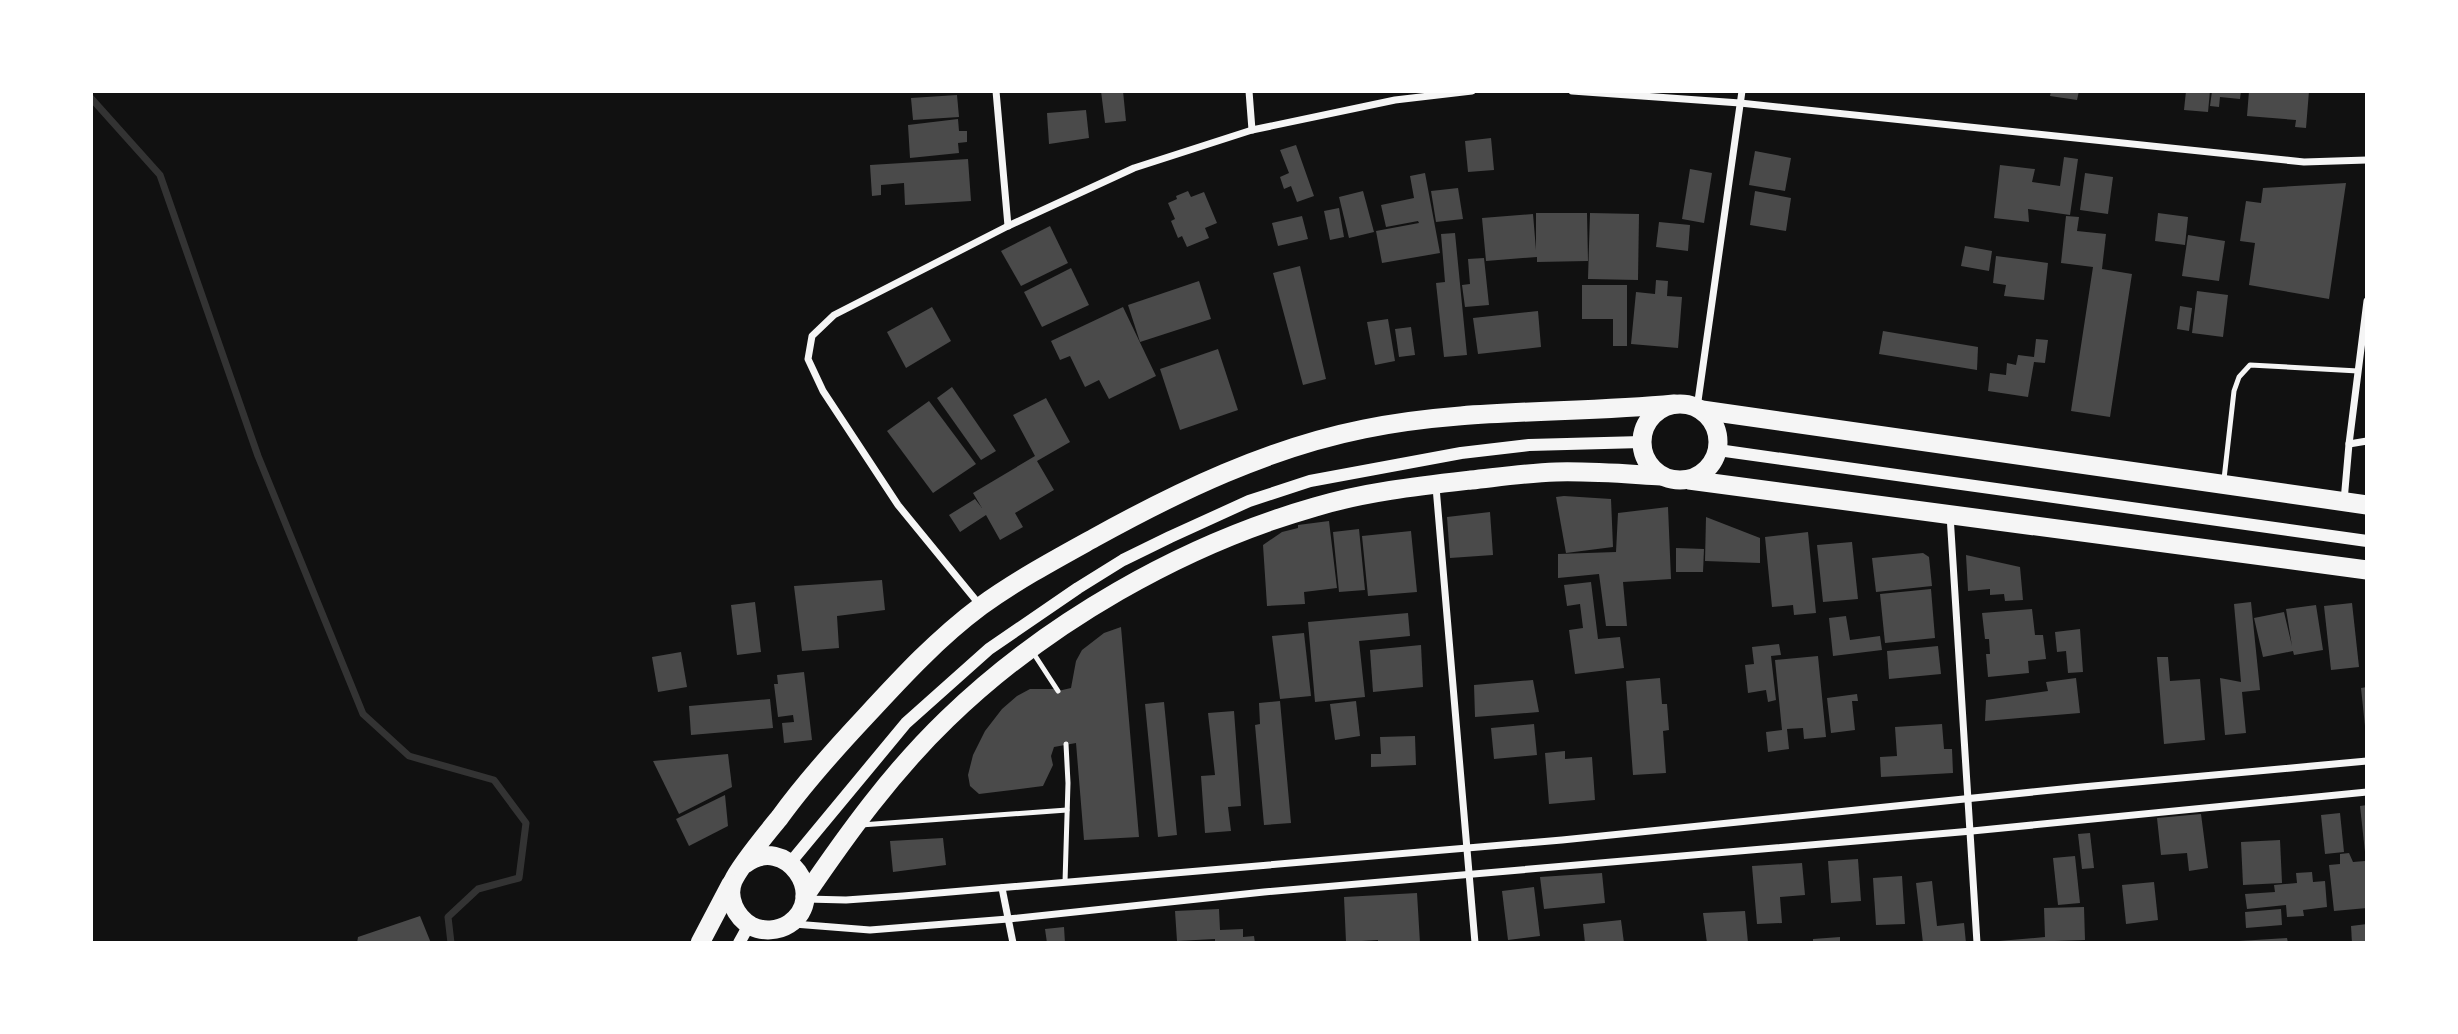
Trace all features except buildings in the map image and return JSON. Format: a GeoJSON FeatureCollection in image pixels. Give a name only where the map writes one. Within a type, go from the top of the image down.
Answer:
{"type":"FeatureCollection","features":[{"type":"Feature","properties":{"kind":"highway"},"geometry":{"type":"LineString","coordinates":[[1674,404],[1653,415],[1646,424],[1642,442],[1645,458],[1652,468],[1670,480],[1689,480],[2367,570]]}},
{"type":"Feature","properties":{"kind":"highway"},"geometry":{"type":"LineString","coordinates":[[699,943],[739,872],[787,807],[919,659],[981,607],[1043,566],[1157,503],[1281,452],[1362,429],[1428,418],[1532,411],[1624,409],[1674,404],[2367,505]]}},
{"type":"Feature","properties":{"kind":"highway"},"geometry":{"type":"LineString","coordinates":[[1689,480],[1708,469],[1718,450],[1716,428],[1700,409]]}},
{"type":"Feature","properties":{"kind":"highway"},"geometry":{"type":"LineString","coordinates":[[778,943],[853,826],[947,719],[1010,663],[1030,649],[1079,615],[1163,568],[1229,537],[1316,507],[1435,484],[1547,472],[1661,476]]}},
{"type":"Feature","properties":{"kind":"highway"},"geometry":{"type":"LineString","coordinates":[[789,924],[768,930],[749,925],[735,910],[732,900],[739,872],[756,858],[777,857],[790,863],[801,876],[805,898]]}},
{"type":"Feature","properties":{"kind":"street"},"geometry":{"type":"LineString","coordinates":[[996,91],[1008,226]]}},
{"type":"Feature","properties":{"kind":"street"},"geometry":{"type":"LineString","coordinates":[[1249,91],[1252,130]]}},
{"type":"Feature","properties":{"kind":"street"},"geometry":{"type":"LineString","coordinates":[[981,607],[898,505],[823,391],[808,359],[812,336],[834,316],[1008,226],[1134,168],[1252,130],[1395,100],[1472,91]]}},
{"type":"Feature","properties":{"kind":"street"},"geometry":{"type":"LineString","coordinates":[[1572,91],[1740,103],[2304,163],[2367,160]]}},
{"type":"Feature","properties":{"kind":"street"},"geometry":{"type":"LineString","coordinates":[[1700,409],[1742,91]]}},
{"type":"Feature","properties":{"kind":"street"},"geometry":{"type":"LineString","coordinates":[[2344,502],[2367,301]]}},
{"type":"Feature","properties":{"kind":"street"},"geometry":{"type":"LineString","coordinates":[[2349,444],[2367,441]]}},
{"type":"Feature","properties":{"kind":"street"},"geometry":{"type":"LineString","coordinates":[[790,863],[906,723],[989,649],[1123,560],[1249,501],[1310,481],[1448,455],[1516,447],[1642,442]]}},
{"type":"Feature","properties":{"kind":"street"},"geometry":{"type":"LineString","coordinates":[[1718,450],[2367,541]]}},
{"type":"Feature","properties":{"kind":"street"},"geometry":{"type":"LineString","coordinates":[[1435,484],[1475,943]]}},
{"type":"Feature","properties":{"kind":"street"},"geometry":{"type":"LineString","coordinates":[[1950,514],[1977,943]]}},
{"type":"Feature","properties":{"kind":"street"},"geometry":{"type":"LineString","coordinates":[[805,898],[846,900],[1562,840],[2367,761]]}},
{"type":"Feature","properties":{"kind":"street"},"geometry":{"type":"LineString","coordinates":[[789,924],[870,930],[1008,919],[1264,892],[1972,831],[2367,792]]}},
{"type":"Feature","properties":{"kind":"street"},"geometry":{"type":"LineString","coordinates":[[1002,888],[1013,943]]}},
{"type":"Feature","properties":{"kind":"street"},"geometry":{"type":"LineString","coordinates":[[739,943],[749,925]]}},
{"type":"Feature","properties":{"kind":"lane"},"geometry":{"type":"LineString","coordinates":[[2223,485],[2234,391],[2239,377],[2250,365],[2358,371]]}},
{"type":"Feature","properties":{"kind":"lane"},"geometry":{"type":"LineString","coordinates":[[1030,649],[1058,691]]}},
{"type":"Feature","properties":{"kind":"lane"},"geometry":{"type":"LineString","coordinates":[[1065,882],[1066,744]]}},
{"type":"Feature","properties":{"kind":"lane"},"geometry":{"type":"LineString","coordinates":[[853,826],[1067,810]]}},
{"type":"Feature","properties":{"kind":"waterway"},"geometry":{"type":"LineString","coordinates":[[91,98],[160,175],[258,456],[363,714],[409,756],[494,780],[526,823],[519,878],[478,889],[448,917],[451,943]]}}]}
